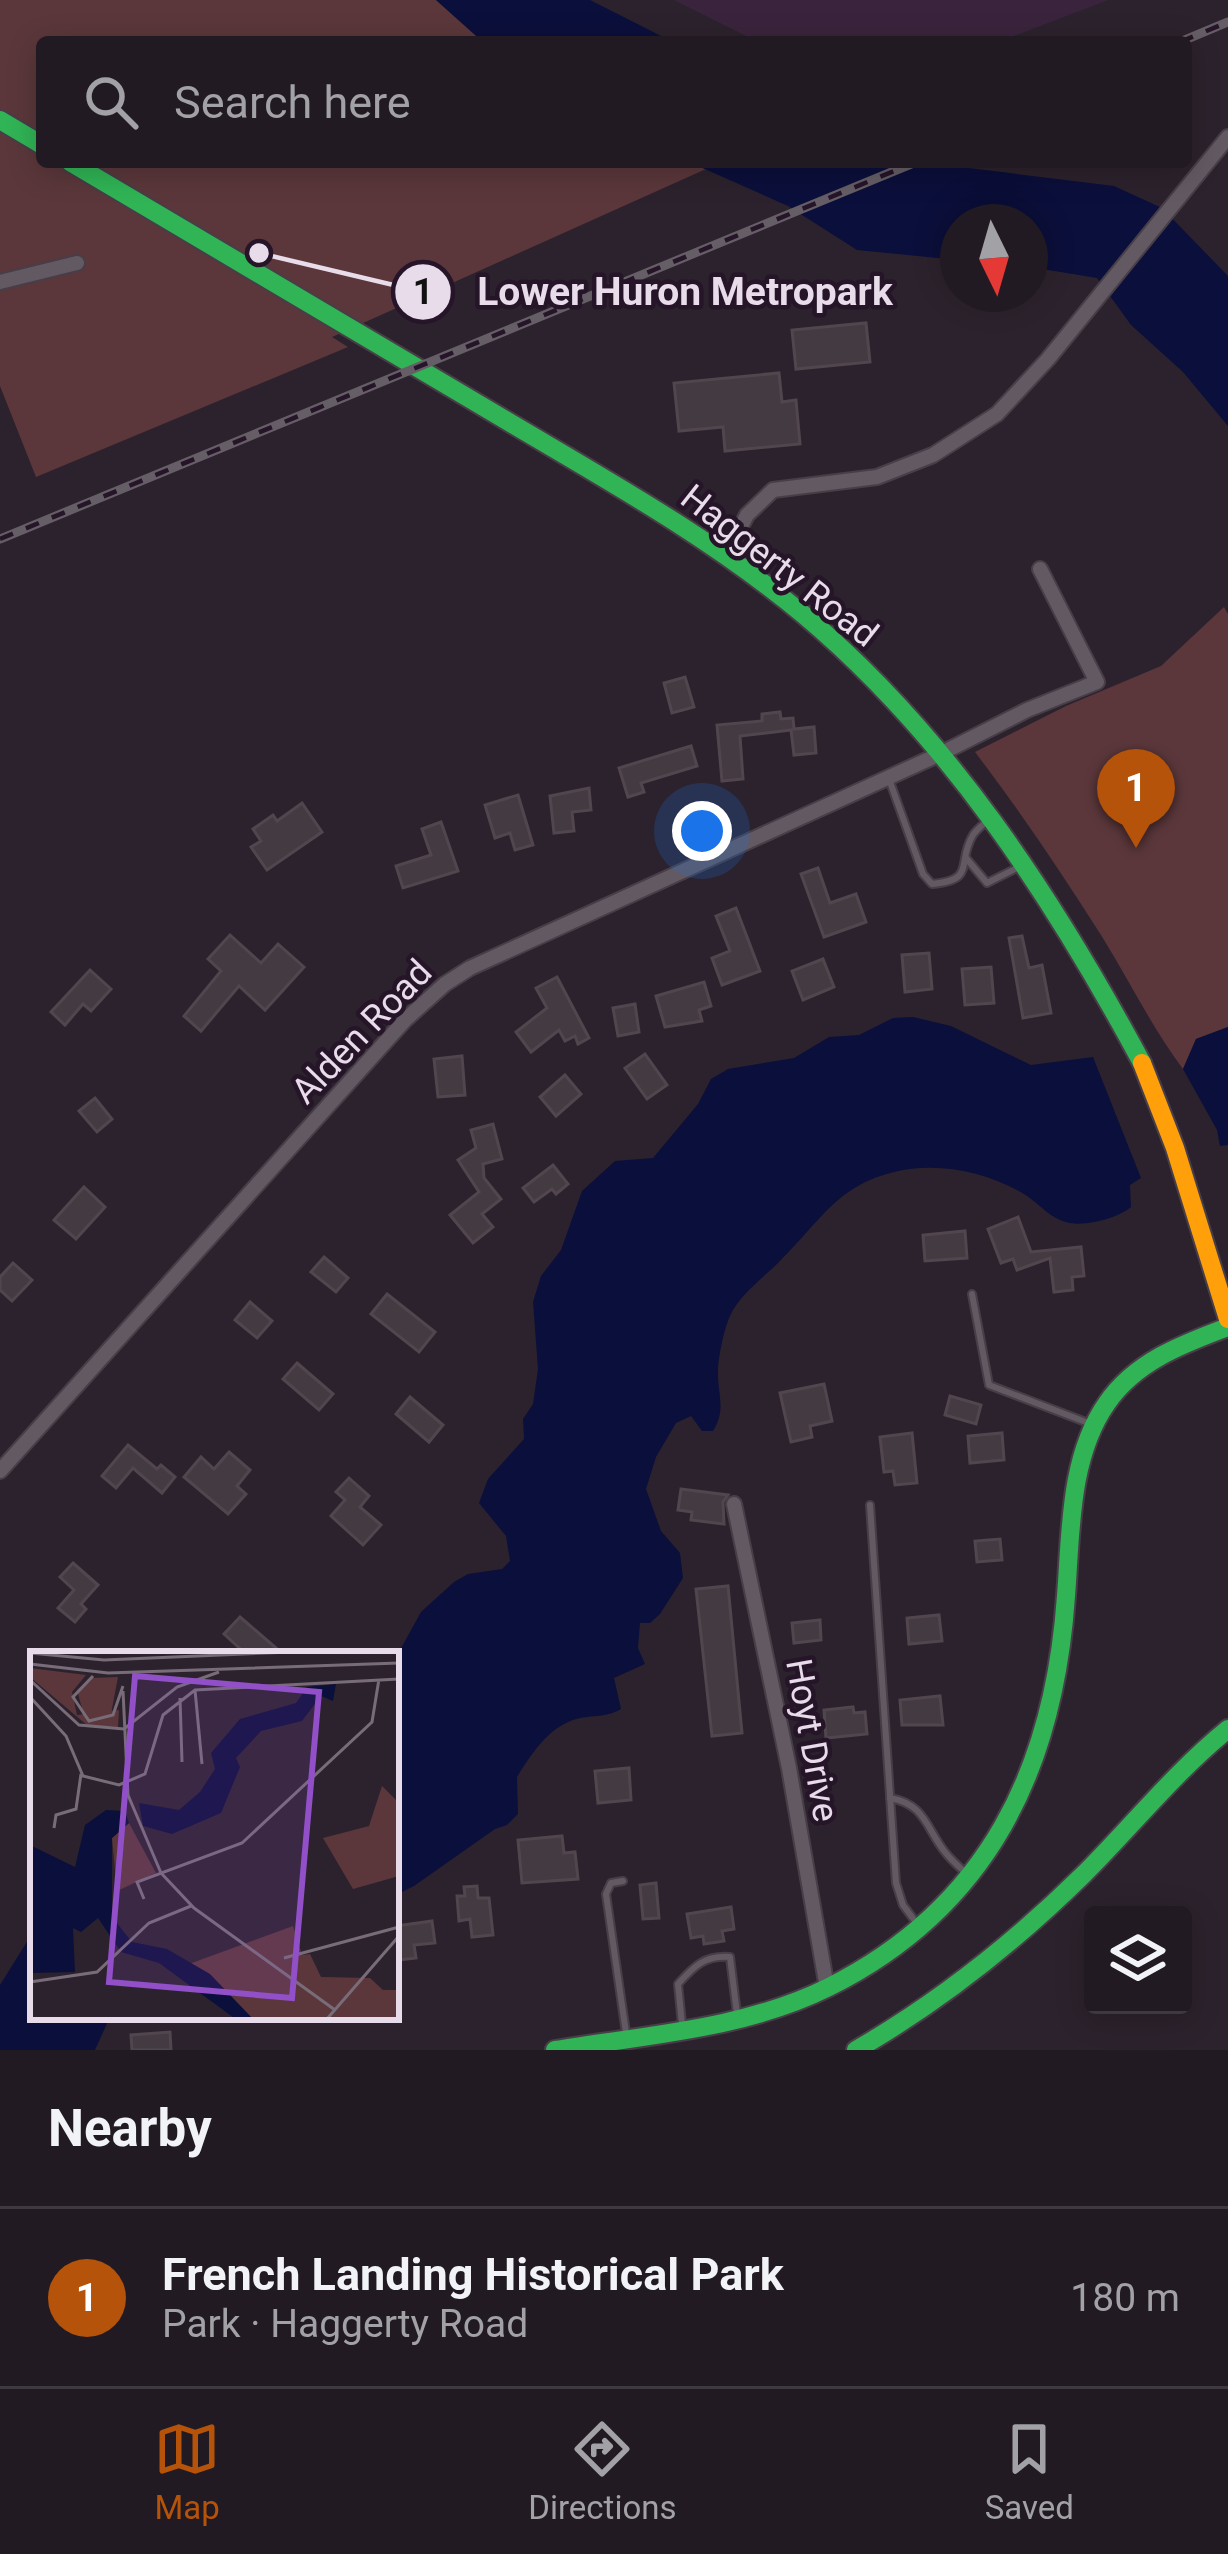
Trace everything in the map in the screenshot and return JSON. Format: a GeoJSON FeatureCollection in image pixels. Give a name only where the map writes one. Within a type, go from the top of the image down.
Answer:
{"type":"FeatureCollection","features":[{"type":"Feature","properties":{"kind":"main road"},"geometry":{"type":"LineString","coordinates":[[0,120],[36,141]]}},
{"type":"Feature","properties":{"kind":"main road","name":"Haggerty Road"},"geometry":{"type":"LineString","coordinates":[[80,168],[626,489],[726,555],[832,641],[940,754],[991,818],[1110,1004],[1145,1070],[1210,1251],[1228,1323]]}},
{"type":"Feature","properties":{"kind":"main road"},"geometry":{"type":"LineString","coordinates":[[555,2050],[738,2018],[826,1988],[888,1953],[920,1928],[969,1876],[1019,1803],[1040,1752],[1055,1694],[1074,1494],[1094,1426],[1125,1381],[1167,1350],[1228,1323]]}},
{"type":"Feature","properties":{"kind":"main road"},"geometry":{"type":"LineString","coordinates":[[856,2050],[943,1997],[998,1956],[1056,1904],[1228,1729]]}},
{"type":"Feature","properties":{"kind":"street"},"geometry":{"type":"LineString","coordinates":[[726,555],[747,515],[773,490],[857,483],[933,455],[997,414],[1048,359],[1228,137]]}},
{"type":"Feature","properties":{"kind":"street"},"geometry":{"type":"LineString","coordinates":[[0,282],[76,263]]}},
{"type":"Feature","properties":{"kind":"street","name":"Alden Road"},"geometry":{"type":"LineString","coordinates":[[0,1471],[404,1020],[445,984],[470,968],[1027,710],[1097,682],[1040,569]]}},
{"type":"Feature","properties":{"kind":"street","name":"Hoyt Drive"},"geometry":{"type":"LineString","coordinates":[[734,1504],[771,1675],[826,1988]]}},
{"type":"Feature","properties":{"kind":"lane"},"geometry":{"type":"LineString","coordinates":[[888,777],[923,874],[932,884],[962,875],[973,835],[991,818]]}},
{"type":"Feature","properties":{"kind":"lane"},"geometry":{"type":"LineString","coordinates":[[966,857],[987,883],[1024,864]]}},
{"type":"Feature","properties":{"kind":"lane"},"geometry":{"type":"LineString","coordinates":[[972,1294],[989,1385],[1094,1426]]}},
{"type":"Feature","properties":{"kind":"lane"},"geometry":{"type":"LineString","coordinates":[[870,1505],[896,1883],[903,1906],[920,1928]]}},
{"type":"Feature","properties":{"kind":"lane"},"geometry":{"type":"LineString","coordinates":[[890,1798],[904,1800],[922,1812],[946,1855],[969,1876]]}},
{"type":"Feature","properties":{"kind":"lane"},"geometry":{"type":"LineString","coordinates":[[623,1881],[611,1883],[606,1894],[627,2037]]}},
{"type":"Feature","properties":{"kind":"lane"},"geometry":{"type":"LineString","coordinates":[[682,2028],[678,1984],[694,1966],[713,1956],[730,1957],[738,2018]]}},
{"type":"Feature","properties":{"kind":"shaded area"},"geometry":{"type":"Polygon","coordinates":[[[0,0],[436,0],[476,36],[36,36],[36,168],[706,169],[332,337],[348,347],[36,477],[0,386],[0,0]]]}},
{"type":"Feature","properties":{"kind":"shaded area"},"geometry":{"type":"Polygon","coordinates":[[[436,0],[590,0],[661,36],[476,36],[436,0]]]}},
{"type":"Feature","properties":{"kind":"shaded area"},"geometry":{"type":"Polygon","coordinates":[[[674,0],[1108,0],[1014,36],[746,36],[674,0]]]}},
{"type":"Feature","properties":{"kind":"shaded area"},"geometry":{"type":"Polygon","coordinates":[[[702,168],[968,168],[1114,186],[1162,208],[1228,276],[1228,426],[1183,372],[1131,325],[1097,278],[1048,270],[1048,204],[940,204],[940,258],[857,250],[788,206],[702,168]]]}},
{"type":"Feature","properties":{"kind":"shaded area"},"geometry":{"type":"Polygon","coordinates":[[[1224,607],[1228,614],[1228,1027],[1196,1039],[1183,1069],[1071,888],[975,752],[1161,666],[1224,607]]]}},
{"type":"Feature","properties":{"kind":"shaded area"},"geometry":{"type":"Polygon","coordinates":[[[913,1017],[951,1026],[1031,1065],[1093,1057],[1141,1178],[1130,1185],[1131,1207],[1102,1220],[1070,1223],[997,1181],[939,1168],[886,1174],[835,1203],[734,1308],[721,1350],[720,1408],[713,1431],[702,1431],[691,1416],[676,1423],[656,1457],[646,1489],[661,1531],[680,1553],[683,1578],[660,1614],[650,1623],[640,1623],[638,1648],[645,1664],[614,1678],[621,1709],[573,1720],[555,1730],[517,1777],[518,1814],[399,1894],[399,1652],[421,1612],[454,1582],[468,1574],[502,1569],[510,1561],[506,1536],[479,1503],[488,1479],[524,1439],[523,1419],[533,1404],[538,1369],[533,1302],[541,1276],[561,1250],[582,1191],[615,1161],[653,1158],[698,1104],[711,1079],[728,1069],[794,1058],[829,1037],[859,1035],[893,1018],[913,1017]]]}},
{"type":"Feature","properties":{"kind":"shaded area"},"geometry":{"type":"Polygon","coordinates":[[[1228,1027],[1228,1145],[1220,1146],[1217,1130],[1183,1069],[1196,1039],[1228,1027]]]}},
{"type":"Feature","properties":{"kind":"shaded area"},"geometry":{"type":"Polygon","coordinates":[[[30,1937],[30,2020],[109,2020],[95,2050],[0,2050],[0,1985],[30,1937]]]}},
{"type":"Feature","properties":{"kind":"building"},"geometry":{"type":"Polygon","coordinates":[[[866,323],[870,362],[796,369],[792,330],[866,323]]]}},
{"type":"Feature","properties":{"kind":"building"},"geometry":{"type":"Polygon","coordinates":[[[779,373],[782,402],[796,400],[800,444],[725,451],[723,427],[679,431],[674,383],[779,373]]]}},
{"type":"Feature","properties":{"kind":"building"},"geometry":{"type":"Polygon","coordinates":[[[685,677],[694,707],[672,713],[664,683],[685,677]]]}},
{"type":"Feature","properties":{"kind":"building"},"geometry":{"type":"Polygon","coordinates":[[[780,712],[781,719],[793,718],[794,729],[814,727],[816,753],[794,755],[791,730],[740,736],[743,779],[722,781],[717,725],[762,721],[762,714],[780,712]]]}},
{"type":"Feature","properties":{"kind":"building"},"geometry":{"type":"Polygon","coordinates":[[[691,746],[697,766],[641,783],[644,792],[628,797],[619,768],[691,746]]]}},
{"type":"Feature","properties":{"kind":"building"},"geometry":{"type":"Polygon","coordinates":[[[589,788],[591,810],[572,812],[574,831],[554,833],[550,796],[589,788]]]}},
{"type":"Feature","properties":{"kind":"building"},"geometry":{"type":"Polygon","coordinates":[[[518,795],[533,845],[515,850],[510,833],[495,838],[485,805],[518,795]]]}},
{"type":"Feature","properties":{"kind":"building"},"geometry":{"type":"Polygon","coordinates":[[[302,803],[322,832],[267,870],[251,847],[261,841],[253,829],[273,815],[277,821],[302,803]]]}},
{"type":"Feature","properties":{"kind":"building"},"geometry":{"type":"Polygon","coordinates":[[[441,822],[458,871],[403,888],[396,866],[431,855],[422,829],[441,822]]]}},
{"type":"Feature","properties":{"kind":"building"},"geometry":{"type":"Polygon","coordinates":[[[818,868],[830,903],[856,894],[866,922],[824,937],[801,874],[818,868]]]}},
{"type":"Feature","properties":{"kind":"building"},"geometry":{"type":"Polygon","coordinates":[[[736,908],[760,971],[722,985],[712,958],[730,951],[716,916],[736,908]]]}},
{"type":"Feature","properties":{"kind":"building"},"geometry":{"type":"Polygon","coordinates":[[[230,935],[261,963],[278,944],[304,967],[265,1010],[239,986],[201,1031],[184,1016],[221,971],[208,959],[230,935]]]}},
{"type":"Feature","properties":{"kind":"building"},"geometry":{"type":"Polygon","coordinates":[[[1022,936],[1029,968],[1042,965],[1051,1013],[1023,1018],[1009,938],[1022,936]]]}},
{"type":"Feature","properties":{"kind":"building"},"geometry":{"type":"Polygon","coordinates":[[[929,953],[932,989],[905,992],[902,955],[929,953]]]}},
{"type":"Feature","properties":{"kind":"building"},"geometry":{"type":"Polygon","coordinates":[[[823,959],[834,987],[803,1000],[792,971],[823,959]]]}},
{"type":"Feature","properties":{"kind":"building"},"geometry":{"type":"Polygon","coordinates":[[[991,967],[994,1003],[965,1005],[962,969],[991,967]]]}},
{"type":"Feature","properties":{"kind":"building"},"geometry":{"type":"Polygon","coordinates":[[[90,970],[111,989],[91,1011],[83,1004],[65,1025],[51,1012],[90,970]]]}},
{"type":"Feature","properties":{"kind":"building"},"geometry":{"type":"Polygon","coordinates":[[[557,977],[589,1038],[578,1044],[575,1036],[565,1041],[559,1030],[531,1052],[516,1032],[547,1008],[536,988],[557,977]]]}},
{"type":"Feature","properties":{"kind":"building"},"geometry":{"type":"Polygon","coordinates":[[[704,982],[711,1006],[699,1010],[702,1021],[665,1027],[656,996],[704,982]]]}},
{"type":"Feature","properties":{"kind":"building"},"geometry":{"type":"Polygon","coordinates":[[[635,1004],[639,1032],[618,1036],[613,1008],[635,1004]]]}},
{"type":"Feature","properties":{"kind":"building"},"geometry":{"type":"Polygon","coordinates":[[[645,1054],[667,1085],[647,1099],[625,1068],[645,1054]]]}},
{"type":"Feature","properties":{"kind":"building"},"geometry":{"type":"Polygon","coordinates":[[[462,1056],[465,1095],[438,1097],[434,1059],[462,1056]]]}},
{"type":"Feature","properties":{"kind":"building"},"geometry":{"type":"Polygon","coordinates":[[[565,1075],[581,1094],[556,1116],[540,1097],[565,1075]]]}},
{"type":"Feature","properties":{"kind":"building"},"geometry":{"type":"Polygon","coordinates":[[[95,1098],[112,1119],[97,1132],[79,1111],[95,1098]]]}},
{"type":"Feature","properties":{"kind":"building"},"geometry":{"type":"Polygon","coordinates":[[[493,1124],[502,1159],[483,1164],[484,1178],[501,1199],[482,1214],[493,1227],[473,1243],[450,1215],[479,1192],[458,1160],[476,1148],[471,1130],[493,1124]]]}},
{"type":"Feature","properties":{"kind":"building"},"geometry":{"type":"Polygon","coordinates":[[[553,1165],[568,1184],[534,1202],[523,1188],[553,1165]]]}},
{"type":"Feature","properties":{"kind":"building"},"geometry":{"type":"Polygon","coordinates":[[[84,1187],[105,1207],[76,1239],[54,1220],[84,1187]]]}},
{"type":"Feature","properties":{"kind":"building"},"geometry":{"type":"Polygon","coordinates":[[[1018,1217],[1031,1252],[1081,1247],[1084,1276],[1072,1277],[1073,1290],[1054,1292],[1050,1258],[1017,1270],[1013,1259],[1001,1263],[988,1229],[1018,1217]]]}},
{"type":"Feature","properties":{"kind":"building"},"geometry":{"type":"Polygon","coordinates":[[[965,1231],[967,1258],[925,1261],[923,1235],[965,1231]]]}},
{"type":"Feature","properties":{"kind":"building"},"geometry":{"type":"Polygon","coordinates":[[[324,1257],[348,1278],[336,1292],[311,1272],[324,1257]]]}},
{"type":"Feature","properties":{"kind":"building"},"geometry":{"type":"Polygon","coordinates":[[[13,1263],[32,1280],[12,1301],[0,1290],[0,1277],[13,1263]]]}},
{"type":"Feature","properties":{"kind":"building"},"geometry":{"type":"Polygon","coordinates":[[[387,1294],[435,1332],[419,1352],[371,1314],[387,1294]]]}},
{"type":"Feature","properties":{"kind":"building"},"geometry":{"type":"Polygon","coordinates":[[[250,1302],[272,1321],[257,1338],[235,1320],[250,1302]]]}},
{"type":"Feature","properties":{"kind":"building"},"geometry":{"type":"Polygon","coordinates":[[[297,1363],[333,1394],[319,1410],[283,1379],[297,1363]]]}},
{"type":"Feature","properties":{"kind":"building"},"geometry":{"type":"Polygon","coordinates":[[[824,1384],[832,1421],[810,1426],[812,1437],[791,1442],[780,1393],[824,1384]]]}},
{"type":"Feature","properties":{"kind":"building"},"geometry":{"type":"Polygon","coordinates":[[[950,1396],[981,1405],[976,1424],[945,1415],[950,1396]]]}},
{"type":"Feature","properties":{"kind":"building"},"geometry":{"type":"Polygon","coordinates":[[[410,1397],[443,1425],[429,1442],[396,1414],[410,1397]]]}},
{"type":"Feature","properties":{"kind":"building"},"geometry":{"type":"Polygon","coordinates":[[[912,1433],[917,1483],[895,1485],[893,1471],[884,1472],[880,1437],[912,1433]]]}},
{"type":"Feature","properties":{"kind":"building"},"geometry":{"type":"Polygon","coordinates":[[[1002,1433],[1004,1460],[970,1463],[968,1436],[1002,1433]]]}},
{"type":"Feature","properties":{"kind":"building"},"geometry":{"type":"Polygon","coordinates":[[[128,1445],[175,1477],[162,1493],[133,1468],[116,1488],[102,1476],[128,1445]]]}},
{"type":"Feature","properties":{"kind":"building"},"geometry":{"type":"Polygon","coordinates":[[[229,1452],[250,1470],[237,1486],[246,1494],[228,1514],[184,1477],[201,1457],[214,1469],[229,1452]]]}},
{"type":"Feature","properties":{"kind":"building"},"geometry":{"type":"Polygon","coordinates":[[[349,1478],[369,1496],[360,1507],[381,1525],[363,1545],[331,1516],[345,1500],[336,1492],[349,1478]]]}},
{"type":"Feature","properties":{"kind":"building"},"geometry":{"type":"Polygon","coordinates":[[[681,1489],[728,1495],[723,1502],[724,1524],[691,1520],[692,1512],[678,1510],[681,1489]]]}},
{"type":"Feature","properties":{"kind":"building"},"geometry":{"type":"Polygon","coordinates":[[[1000,1539],[1002,1560],[977,1562],[975,1541],[1000,1539]]]}},
{"type":"Feature","properties":{"kind":"building"},"geometry":{"type":"Polygon","coordinates":[[[73,1563],[98,1585],[81,1604],[86,1609],[75,1622],[58,1608],[74,1590],[60,1577],[73,1563]]]}},
{"type":"Feature","properties":{"kind":"building"},"geometry":{"type":"Polygon","coordinates":[[[728,1586],[742,1733],[712,1736],[696,1589],[728,1586]]]}},
{"type":"Feature","properties":{"kind":"building"},"geometry":{"type":"Polygon","coordinates":[[[939,1615],[942,1641],[909,1644],[907,1618],[939,1615]]]}},
{"type":"Feature","properties":{"kind":"building"},"geometry":{"type":"Polygon","coordinates":[[[240,1617],[280,1651],[243,1651],[224,1634],[240,1617]]]}},
{"type":"Feature","properties":{"kind":"building"},"geometry":{"type":"Polygon","coordinates":[[[820,1620],[821,1640],[794,1643],[792,1623],[820,1620]]]}},
{"type":"Feature","properties":{"kind":"building"},"geometry":{"type":"Polygon","coordinates":[[[940,1696],[943,1725],[902,1725],[900,1700],[940,1696]]]}},
{"type":"Feature","properties":{"kind":"building"},"geometry":{"type":"Polygon","coordinates":[[[853,1707],[854,1713],[865,1712],[867,1734],[826,1738],[824,1710],[853,1707]]]}},
{"type":"Feature","properties":{"kind":"building"},"geometry":{"type":"Polygon","coordinates":[[[629,1768],[631,1800],[598,1803],[595,1771],[629,1768]]]}},
{"type":"Feature","properties":{"kind":"building"},"geometry":{"type":"Polygon","coordinates":[[[562,1836],[564,1853],[575,1852],[578,1879],[522,1883],[518,1840],[562,1836]]]}},
{"type":"Feature","properties":{"kind":"building"},"geometry":{"type":"Polygon","coordinates":[[[656,1883],[659,1918],[643,1919],[640,1885],[656,1883]]]}},
{"type":"Feature","properties":{"kind":"building"},"geometry":{"type":"Polygon","coordinates":[[[477,1886],[478,1898],[489,1898],[493,1935],[472,1937],[470,1919],[459,1921],[457,1896],[465,1896],[464,1887],[477,1886]]]}},
{"type":"Feature","properties":{"kind":"building"},"geometry":{"type":"Polygon","coordinates":[[[731,1907],[734,1929],[722,1931],[724,1941],[704,1944],[703,1936],[691,1938],[687,1914],[731,1907]]]}},
{"type":"Feature","properties":{"kind":"building"},"geometry":{"type":"Polygon","coordinates":[[[432,1921],[435,1943],[414,1945],[416,1958],[399,1960],[399,1926],[432,1921]]]}},
{"type":"Feature","properties":{"kind":"building"},"geometry":{"type":"Polygon","coordinates":[[[170,2032],[171,2050],[132,2050],[131,2035],[170,2032]]]}},
{"type":"Feature","properties":{"kind":"railway"},"geometry":{"type":"LineString","coordinates":[[1192,37],[1228,22]]}},
{"type":"Feature","properties":{"kind":"railway"},"geometry":{"type":"LineString","coordinates":[[0,539],[901,168]]}},
{"type":"Feature","properties":{"kind":"traffic: fast"},"geometry":{"type":"LineString","coordinates":[[0,120],[36,141]]}},
{"type":"Feature","properties":{"kind":"traffic: fast"},"geometry":{"type":"LineString","coordinates":[[80,168],[652,508],[804,615],[905,713],[994,823],[1072,941],[1142,1063]]}},
{"type":"Feature","properties":{"kind":"traffic: fast"},"geometry":{"type":"LineString","coordinates":[[555,2050],[695,2029],[797,2001],[885,1954],[932,1916],[971,1873],[1003,1826],[1028,1774],[1059,1659],[1074,1496],[1095,1424],[1119,1388],[1146,1365],[1228,1327]]}},
{"type":"Feature","properties":{"kind":"traffic: fast"},"geometry":{"type":"LineString","coordinates":[[856,2050],[947,1991],[1031,1924],[1228,1729]]}},
{"type":"Feature","properties":{"kind":"traffic: slow"},"geometry":{"type":"LineString","coordinates":[[1142,1063],[1175,1148],[1228,1319]]}},
{"type":"Feature","properties":{"kind":"place","name":"Lower Huron Metropark"},"geometry":{"type":"Point","coordinates":[259,253]}},
{"type":"Feature","properties":{"kind":"place","name":"French Landing Historical Park"},"geometry":{"type":"Point","coordinates":[1136,848]}}]}
